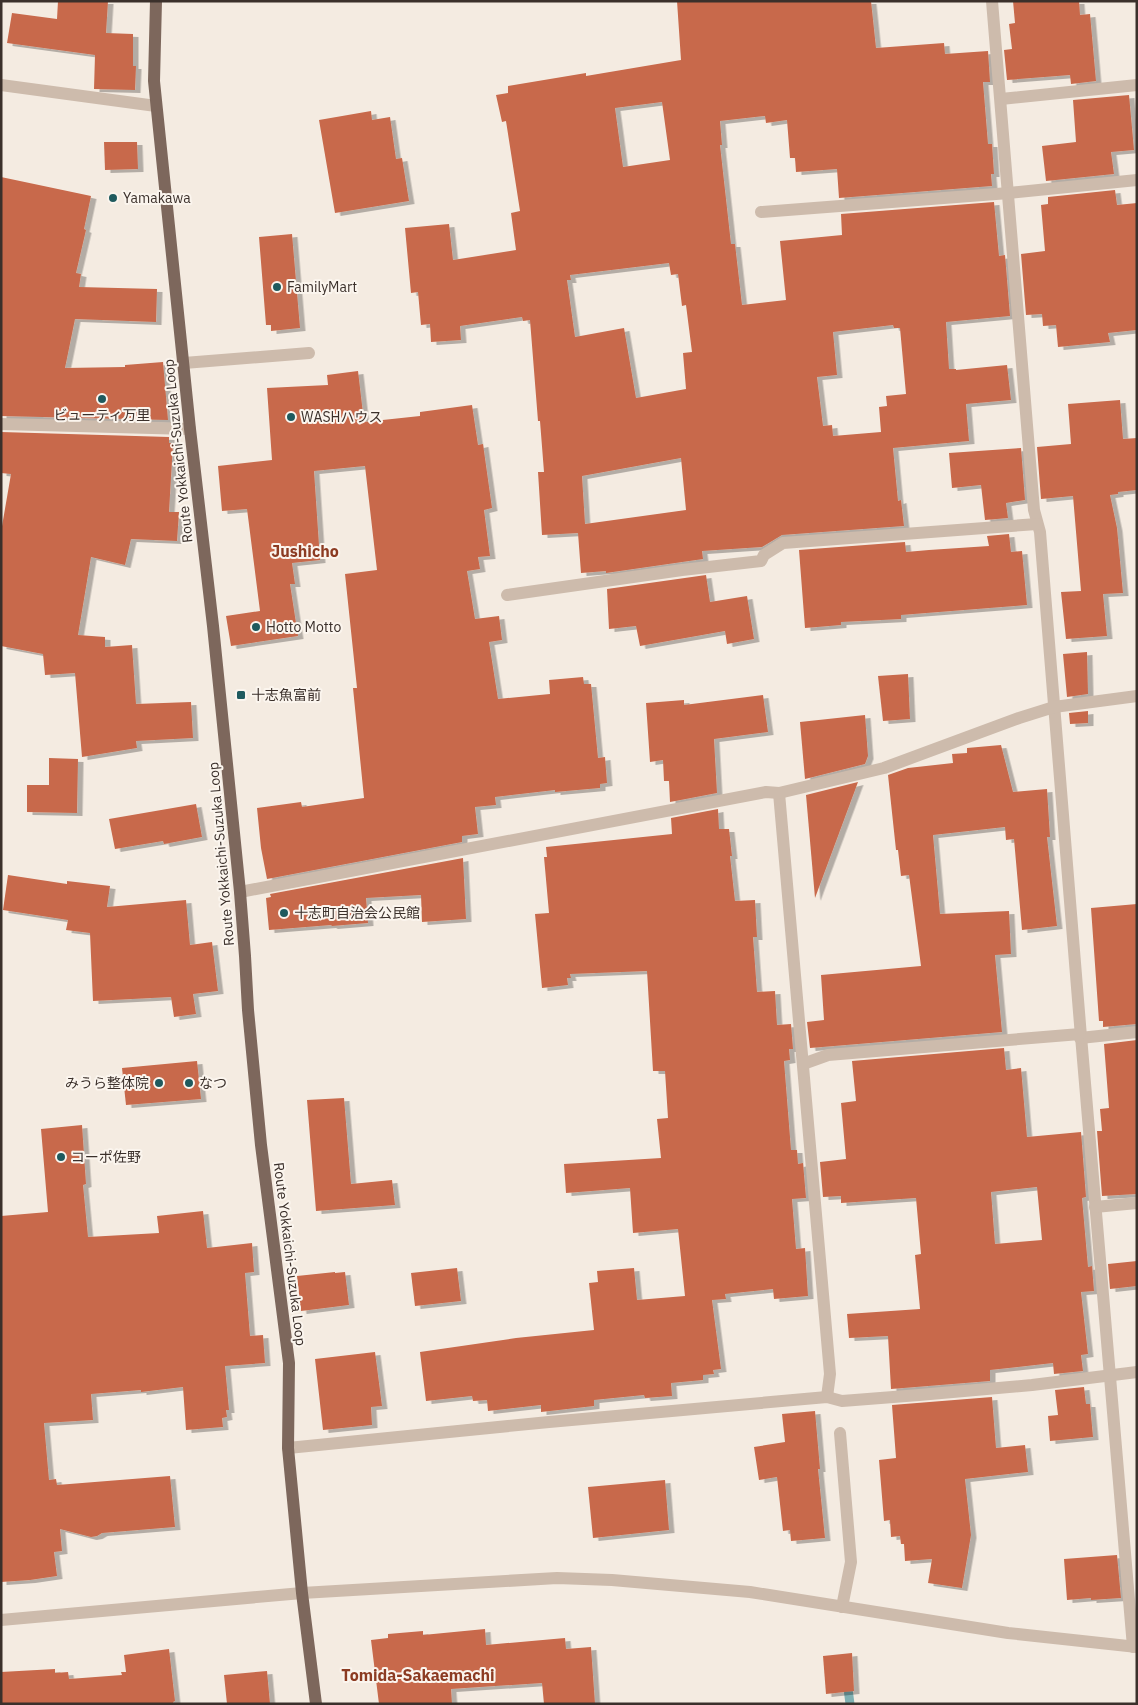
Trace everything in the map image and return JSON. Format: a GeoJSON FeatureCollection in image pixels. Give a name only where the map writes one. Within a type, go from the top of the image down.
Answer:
{"type":"FeatureCollection","features":[{"type":"Feature","properties":{"kind":"main road","name":"Route Yokkaichi-Suzuka Loop"},"geometry":{"type":"LineString","coordinates":[[156,1],[154,81],[156,106],[240,892],[246,956],[248,1010],[261,1145],[288,1363],[288,1448],[302,1593],[316,1704]]}},
{"type":"Feature","properties":{"kind":"street"},"geometry":{"type":"LineString","coordinates":[[1,1620],[302,1593],[557,1578],[612,1580],[750,1592],[1008,1633],[1135,1647],[1109,1375],[1040,532],[1034,510],[992,1]]}},
{"type":"Feature","properties":{"kind":"street"},"geometry":{"type":"LineString","coordinates":[[1001,99],[1137,84]]}},
{"type":"Feature","properties":{"kind":"street"},"geometry":{"type":"LineString","coordinates":[[1,85],[156,106]]}},
{"type":"Feature","properties":{"kind":"street"},"geometry":{"type":"LineString","coordinates":[[762,212],[1009,193],[1137,180]]}},
{"type":"Feature","properties":{"kind":"street"},"geometry":{"type":"LineString","coordinates":[[184,363],[309,353]]}},
{"type":"Feature","properties":{"kind":"street"},"geometry":{"type":"LineString","coordinates":[[1,424],[190,429]]}},
{"type":"Feature","properties":{"kind":"street"},"geometry":{"type":"LineString","coordinates":[[507,595],[761,561],[764,555],[783,543],[1037,524]]}},
{"type":"Feature","properties":{"kind":"street"},"geometry":{"type":"LineString","coordinates":[[240,892],[727,799],[766,792],[779,793],[884,768],[1054,707],[1137,696]]}},
{"type":"Feature","properties":{"kind":"street"},"geometry":{"type":"LineString","coordinates":[[779,793],[830,1374],[827,1397]]}},
{"type":"Feature","properties":{"kind":"street"},"geometry":{"type":"LineString","coordinates":[[803,1064],[828,1055],[1137,1032]]}},
{"type":"Feature","properties":{"kind":"street"},"geometry":{"type":"LineString","coordinates":[[1095,1207],[1137,1203]]}},
{"type":"Feature","properties":{"kind":"street"},"geometry":{"type":"LineString","coordinates":[[288,1448],[827,1397],[842,1401],[1032,1385],[1137,1372]]}},
{"type":"Feature","properties":{"kind":"street"},"geometry":{"type":"LineString","coordinates":[[840,1433],[851,1562],[842,1607]]}},
{"type":"Feature","properties":{"kind":"building"},"geometry":{"type":"Polygon","coordinates":[[[58,1],[108,1],[106,33],[133,34],[133,66],[136,66],[135,90],[94,89],[95,55],[7,43],[12,13],[57,19],[58,1]]]}},
{"type":"Feature","properties":{"kind":"building"},"geometry":{"type":"Polygon","coordinates":[[[677,1],[871,1],[876,48],[944,43],[945,54],[988,51],[990,82],[983,82],[988,144],[992,144],[994,174],[991,174],[992,186],[839,198],[837,169],[796,172],[795,158],[790,158],[787,120],[766,123],[765,116],[720,121],[722,145],[720,145],[731,244],[735,244],[742,305],[786,300],[780,241],[842,235],[841,214],[994,202],[999,256],[1005,255],[1010,316],[946,322],[949,369],[1007,365],[1011,400],[966,404],[969,441],[893,448],[898,501],[901,500],[904,526],[782,535],[762,547],[702,551],[703,559],[606,573],[606,571],[581,573],[578,533],[542,535],[538,472],[544,472],[530,320],[523,321],[522,317],[460,326],[461,340],[431,342],[430,324],[421,325],[418,292],[411,293],[405,228],[449,224],[453,260],[516,250],[511,213],[520,211],[506,121],[502,122],[496,95],[508,93],[508,86],[586,73],[586,76],[681,60],[677,1]],[[662,102],[615,108],[623,167],[670,160],[662,102]],[[669,263],[570,275],[571,280],[567,280],[575,337],[624,328],[636,398],[686,389],[683,353],[692,352],[686,305],[682,306],[678,274],[671,275],[669,263]],[[893,325],[833,332],[837,375],[817,377],[823,426],[832,425],[833,436],[881,432],[879,407],[887,406],[886,396],[906,394],[900,328],[894,328],[893,325]],[[681,458],[582,476],[585,524],[686,510],[681,458]]]}},
{"type":"Feature","properties":{"kind":"building"},"geometry":{"type":"Polygon","coordinates":[[[1013,1],[1079,1],[1080,15],[1090,14],[1096,81],[1071,84],[1070,75],[1007,80],[1004,50],[1012,49],[1009,24],[1015,23],[1013,1]]]}},
{"type":"Feature","properties":{"kind":"building"},"geometry":{"type":"Polygon","coordinates":[[[1129,95],[1134,150],[1111,152],[1114,174],[1046,181],[1042,146],[1076,142],[1073,100],[1129,95]]]}},
{"type":"Feature","properties":{"kind":"building"},"geometry":{"type":"Polygon","coordinates":[[[371,111],[372,120],[390,117],[396,159],[402,158],[409,201],[335,213],[319,120],[371,111]]]}},
{"type":"Feature","properties":{"kind":"building"},"geometry":{"type":"Polygon","coordinates":[[[104,142],[137,142],[138,169],[105,170],[104,142]]]}},
{"type":"Feature","properties":{"kind":"building"},"geometry":{"type":"Polygon","coordinates":[[[1,177],[91,196],[84,229],[86,230],[76,273],[81,274],[79,287],[157,289],[156,322],[75,319],[65,368],[125,367],[125,365],[163,362],[168,420],[1,416],[1,177]]]}},
{"type":"Feature","properties":{"kind":"building"},"geometry":{"type":"Polygon","coordinates":[[[1115,190],[1117,205],[1137,203],[1137,330],[1108,333],[1110,342],[1058,347],[1056,325],[1043,326],[1042,314],[1026,315],[1021,254],[1045,251],[1041,205],[1048,204],[1048,197],[1115,190]]]}},
{"type":"Feature","properties":{"kind":"building"},"geometry":{"type":"Polygon","coordinates":[[[292,234],[300,328],[271,331],[271,325],[266,325],[259,237],[292,234]]]}},
{"type":"Feature","properties":{"kind":"building"},"geometry":{"type":"Polygon","coordinates":[[[358,371],[364,422],[420,416],[420,412],[472,405],[478,445],[483,444],[492,508],[484,510],[490,556],[478,557],[480,569],[467,571],[475,619],[499,616],[502,640],[489,642],[498,699],[550,694],[549,680],[583,677],[584,684],[591,684],[598,758],[605,757],[607,783],[600,784],[600,788],[555,792],[555,790],[495,797],[496,805],[475,807],[478,834],[462,836],[462,842],[267,879],[261,848],[257,808],[301,802],[302,807],[364,798],[353,688],[357,688],[345,574],[377,570],[365,466],[314,471],[320,560],[292,563],[295,584],[290,584],[298,636],[231,646],[226,616],[260,611],[247,509],[222,511],[218,466],[272,460],[267,388],[328,385],[327,375],[358,371]]]}},
{"type":"Feature","properties":{"kind":"building"},"geometry":{"type":"Polygon","coordinates":[[[1120,400],[1123,439],[1137,438],[1137,490],[1110,495],[1117,528],[1123,593],[1103,594],[1107,636],[1066,639],[1061,592],[1081,591],[1073,496],[1041,499],[1037,447],[1071,444],[1068,404],[1120,400]]]}},
{"type":"Feature","properties":{"kind":"building"},"geometry":{"type":"Polygon","coordinates":[[[1,432],[169,437],[169,443],[173,443],[169,512],[179,512],[177,541],[131,539],[125,565],[91,557],[78,635],[105,637],[105,647],[132,645],[136,704],[191,702],[193,738],[136,741],[137,748],[82,757],[75,673],[45,675],[43,654],[1,646],[1,532],[11,474],[1,473],[1,432]]]}},
{"type":"Feature","properties":{"kind":"building"},"geometry":{"type":"Polygon","coordinates":[[[1021,448],[1025,500],[1006,503],[1008,518],[985,520],[981,485],[952,488],[949,453],[1021,448]]]}},
{"type":"Feature","properties":{"kind":"building"},"geometry":{"type":"Polygon","coordinates":[[[1009,534],[1011,552],[1022,551],[1027,605],[901,615],[901,619],[841,622],[841,625],[805,628],[799,550],[905,542],[906,552],[989,546],[987,536],[1009,534]]]}},
{"type":"Feature","properties":{"kind":"building"},"geometry":{"type":"Polygon","coordinates":[[[706,575],[710,602],[747,596],[754,639],[727,644],[725,631],[640,646],[636,626],[609,629],[607,589],[706,575]]]}},
{"type":"Feature","properties":{"kind":"building"},"geometry":{"type":"Polygon","coordinates":[[[1087,652],[1088,694],[1067,697],[1063,654],[1087,652]]]}},
{"type":"Feature","properties":{"kind":"building"},"geometry":{"type":"Polygon","coordinates":[[[908,674],[910,719],[883,721],[878,676],[908,674]]]}},
{"type":"Feature","properties":{"kind":"building"},"geometry":{"type":"Polygon","coordinates":[[[763,695],[768,732],[714,739],[717,793],[670,802],[669,781],[664,781],[663,760],[650,762],[646,703],[684,700],[684,705],[763,695]]]}},
{"type":"Feature","properties":{"kind":"building"},"geometry":{"type":"Polygon","coordinates":[[[1088,711],[1088,723],[1070,724],[1069,713],[1088,711]]]}},
{"type":"Feature","properties":{"kind":"building"},"geometry":{"type":"Polygon","coordinates":[[[865,715],[868,756],[865,764],[805,779],[800,722],[865,715]]]}},
{"type":"Feature","properties":{"kind":"building"},"geometry":{"type":"Polygon","coordinates":[[[1001,745],[1013,792],[1047,789],[1050,837],[1047,837],[1057,926],[1022,930],[1014,839],[1006,840],[1005,827],[933,835],[940,914],[1009,911],[1011,954],[995,955],[1002,1032],[810,1048],[807,1022],[824,1020],[821,975],[921,966],[909,875],[901,876],[898,850],[896,850],[888,775],[908,768],[953,763],[952,754],[967,753],[967,748],[1001,745]]]}},
{"type":"Feature","properties":{"kind":"building"},"geometry":{"type":"Polygon","coordinates":[[[49,758],[78,759],[77,813],[27,812],[27,785],[49,785],[49,758]]]}},
{"type":"Feature","properties":{"kind":"building"},"geometry":{"type":"Polygon","coordinates":[[[858,782],[815,898],[806,795],[858,782]]]}},
{"type":"Feature","properties":{"kind":"building"},"geometry":{"type":"Polygon","coordinates":[[[196,804],[202,837],[164,844],[163,841],[115,849],[109,819],[196,804]]]}},
{"type":"Feature","properties":{"kind":"building"},"geometry":{"type":"Polygon","coordinates":[[[718,809],[719,829],[729,829],[735,901],[755,900],[757,937],[753,937],[757,992],[775,991],[777,1025],[791,1024],[793,1049],[789,1049],[790,1060],[784,1061],[791,1150],[797,1150],[798,1164],[803,1163],[806,1198],[792,1199],[796,1249],[805,1248],[808,1296],[774,1299],[773,1289],[725,1294],[726,1299],[712,1300],[721,1369],[713,1370],[714,1374],[703,1375],[703,1380],[671,1383],[672,1396],[645,1398],[644,1395],[594,1400],[594,1406],[541,1412],[541,1405],[488,1411],[487,1400],[473,1401],[472,1396],[426,1401],[420,1352],[516,1338],[594,1330],[589,1283],[598,1282],[597,1271],[634,1268],[637,1300],[685,1296],[678,1229],[633,1233],[630,1188],[566,1193],[564,1164],[661,1158],[657,1119],[668,1118],[665,1071],[653,1071],[647,971],[570,974],[571,978],[567,978],[568,985],[542,988],[535,914],[549,913],[544,857],[547,857],[546,847],[672,834],[671,818],[718,809]]]}},
{"type":"Feature","properties":{"kind":"building"},"geometry":{"type":"Polygon","coordinates":[[[463,858],[466,919],[422,922],[421,895],[366,898],[368,923],[269,930],[266,898],[271,897],[270,894],[463,858]]]}},
{"type":"Feature","properties":{"kind":"building"},"geometry":{"type":"Polygon","coordinates":[[[8,875],[67,884],[67,881],[110,886],[107,907],[186,900],[190,945],[212,942],[218,991],[193,994],[196,1014],[174,1017],[171,997],[93,1001],[90,933],[66,930],[68,920],[3,910],[8,875]]]}},
{"type":"Feature","properties":{"kind":"building"},"geometry":{"type":"Polygon","coordinates":[[[1137,904],[1137,1024],[1103,1027],[1103,1021],[1099,1021],[1091,908],[1137,904]]]}},
{"type":"Feature","properties":{"kind":"building"},"geometry":{"type":"Polygon","coordinates":[[[1137,1040],[1137,1194],[1102,1196],[1097,1131],[1102,1131],[1100,1109],[1109,1108],[1104,1044],[1137,1040]]]}},
{"type":"Feature","properties":{"kind":"building"},"geometry":{"type":"Polygon","coordinates":[[[1004,1048],[1006,1070],[1021,1068],[1027,1137],[1081,1132],[1086,1197],[1082,1198],[1088,1267],[1092,1266],[1094,1291],[1081,1292],[1088,1354],[1081,1355],[1083,1371],[1054,1374],[1053,1363],[990,1370],[990,1381],[891,1389],[888,1336],[849,1338],[847,1314],[920,1309],[915,1255],[921,1254],[916,1198],[841,1203],[841,1196],[823,1197],[820,1162],[846,1159],[841,1103],[856,1101],[852,1061],[1004,1048]],[[1037,1187],[991,1192],[995,1244],[1042,1240],[1037,1187]]]}},
{"type":"Feature","properties":{"kind":"building"},"geometry":{"type":"Polygon","coordinates":[[[197,1061],[201,1099],[126,1105],[122,1068],[197,1061]]]}},
{"type":"Feature","properties":{"kind":"building"},"geometry":{"type":"Polygon","coordinates":[[[344,1098],[351,1184],[392,1180],[395,1205],[316,1211],[307,1100],[344,1098]]]}},
{"type":"Feature","properties":{"kind":"building"},"geometry":{"type":"Polygon","coordinates":[[[82,1125],[86,1184],[83,1185],[88,1237],[159,1233],[157,1216],[203,1211],[207,1248],[252,1243],[254,1272],[245,1273],[250,1336],[263,1335],[265,1363],[225,1366],[229,1410],[226,1410],[227,1417],[222,1418],[223,1427],[186,1430],[183,1387],[141,1392],[141,1390],[91,1394],[93,1420],[44,1423],[49,1480],[56,1479],[57,1485],[170,1476],[175,1527],[102,1533],[91,1537],[60,1529],[62,1551],[54,1552],[57,1576],[1,1582],[1,1216],[48,1212],[41,1129],[82,1125]]]}},
{"type":"Feature","properties":{"kind":"building"},"geometry":{"type":"Polygon","coordinates":[[[1137,1261],[1137,1286],[1110,1289],[1108,1264],[1137,1261]]]}},
{"type":"Feature","properties":{"kind":"building"},"geometry":{"type":"Polygon","coordinates":[[[457,1268],[461,1301],[415,1306],[411,1273],[457,1268]]]}},
{"type":"Feature","properties":{"kind":"building"},"geometry":{"type":"Polygon","coordinates":[[[345,1272],[349,1305],[301,1311],[297,1276],[345,1272]]]}},
{"type":"Feature","properties":{"kind":"building"},"geometry":{"type":"Polygon","coordinates":[[[375,1352],[382,1406],[371,1407],[372,1425],[323,1430],[315,1359],[375,1352]]]}},
{"type":"Feature","properties":{"kind":"building"},"geometry":{"type":"Polygon","coordinates":[[[1084,1387],[1086,1404],[1090,1404],[1093,1437],[1050,1441],[1048,1416],[1058,1415],[1055,1390],[1084,1387]]]}},
{"type":"Feature","properties":{"kind":"building"},"geometry":{"type":"Polygon","coordinates":[[[992,1397],[996,1448],[1025,1445],[1028,1472],[965,1479],[971,1535],[962,1588],[928,1583],[932,1559],[905,1561],[904,1544],[901,1544],[900,1536],[891,1537],[890,1520],[884,1521],[879,1460],[896,1458],[892,1405],[992,1397]]]}},
{"type":"Feature","properties":{"kind":"building"},"geometry":{"type":"Polygon","coordinates":[[[815,1411],[820,1469],[818,1469],[825,1538],[791,1541],[790,1530],[783,1531],[777,1477],[759,1480],[754,1447],[785,1442],[782,1414],[815,1411]]]}},
{"type":"Feature","properties":{"kind":"building"},"geometry":{"type":"Polygon","coordinates":[[[665,1480],[669,1530],[593,1538],[588,1487],[665,1480]]]}},
{"type":"Feature","properties":{"kind":"building"},"geometry":{"type":"Polygon","coordinates":[[[1117,1555],[1121,1598],[1067,1600],[1064,1559],[1117,1555]]]}},
{"type":"Feature","properties":{"kind":"building"},"geometry":{"type":"Polygon","coordinates":[[[485,1629],[486,1645],[565,1638],[566,1649],[591,1647],[595,1704],[544,1704],[542,1683],[451,1689],[452,1704],[379,1704],[371,1640],[388,1638],[388,1634],[423,1631],[423,1635],[485,1629]]]}},
{"type":"Feature","properties":{"kind":"building"},"geometry":{"type":"Polygon","coordinates":[[[169,1649],[174,1704],[1,1704],[1,1672],[55,1669],[55,1673],[68,1672],[69,1679],[122,1675],[121,1672],[126,1672],[124,1655],[169,1649]]]}},
{"type":"Feature","properties":{"kind":"building"},"geometry":{"type":"Polygon","coordinates":[[[852,1653],[854,1691],[826,1694],[823,1656],[852,1653]]]}},
{"type":"Feature","properties":{"kind":"building"},"geometry":{"type":"Polygon","coordinates":[[[267,1671],[270,1704],[227,1704],[224,1675],[267,1671]]]}},
{"type":"Feature","properties":{"kind":"waterway"},"geometry":{"type":"LineString","coordinates":[[847,1681],[850,1704]]}},
{"type":"Feature","properties":{"kind":"place","name":"Yamakawa"},"geometry":{"type":"Point","coordinates":[113,198]}},
{"type":"Feature","properties":{"kind":"place","name":"FamilyMart"},"geometry":{"type":"Point","coordinates":[277,287]}},
{"type":"Feature","properties":{"kind":"place","name":"ビューティ万里"},"geometry":{"type":"Point","coordinates":[102,399]}},
{"type":"Feature","properties":{"kind":"place","name":"WASHハウス"},"geometry":{"type":"Point","coordinates":[291,417]}},
{"type":"Feature","properties":{"kind":"place","name":"Hotto Motto"},"geometry":{"type":"Point","coordinates":[256,627]}},
{"type":"Feature","properties":{"kind":"place","name":"十志魚富前"},"geometry":{"type":"Point","coordinates":[241,695]}},
{"type":"Feature","properties":{"kind":"place","name":"十志町自治会公民館"},"geometry":{"type":"Point","coordinates":[284,913]}},
{"type":"Feature","properties":{"kind":"place","name":"みうら整体院"},"geometry":{"type":"Point","coordinates":[159,1083]}},
{"type":"Feature","properties":{"kind":"place","name":"なつ"},"geometry":{"type":"Point","coordinates":[189,1083]}},
{"type":"Feature","properties":{"kind":"place","name":"コーポ佐野"},"geometry":{"type":"Point","coordinates":[61,1157]}},
{"type":"Feature","properties":{"kind":"district","name":"Jushicho"},"geometry":{"type":"Point","coordinates":[305,551]}},
{"type":"Feature","properties":{"kind":"district","name":"Tomida-Sakaemachi"},"geometry":{"type":"Point","coordinates":[418,1675]}}]}
